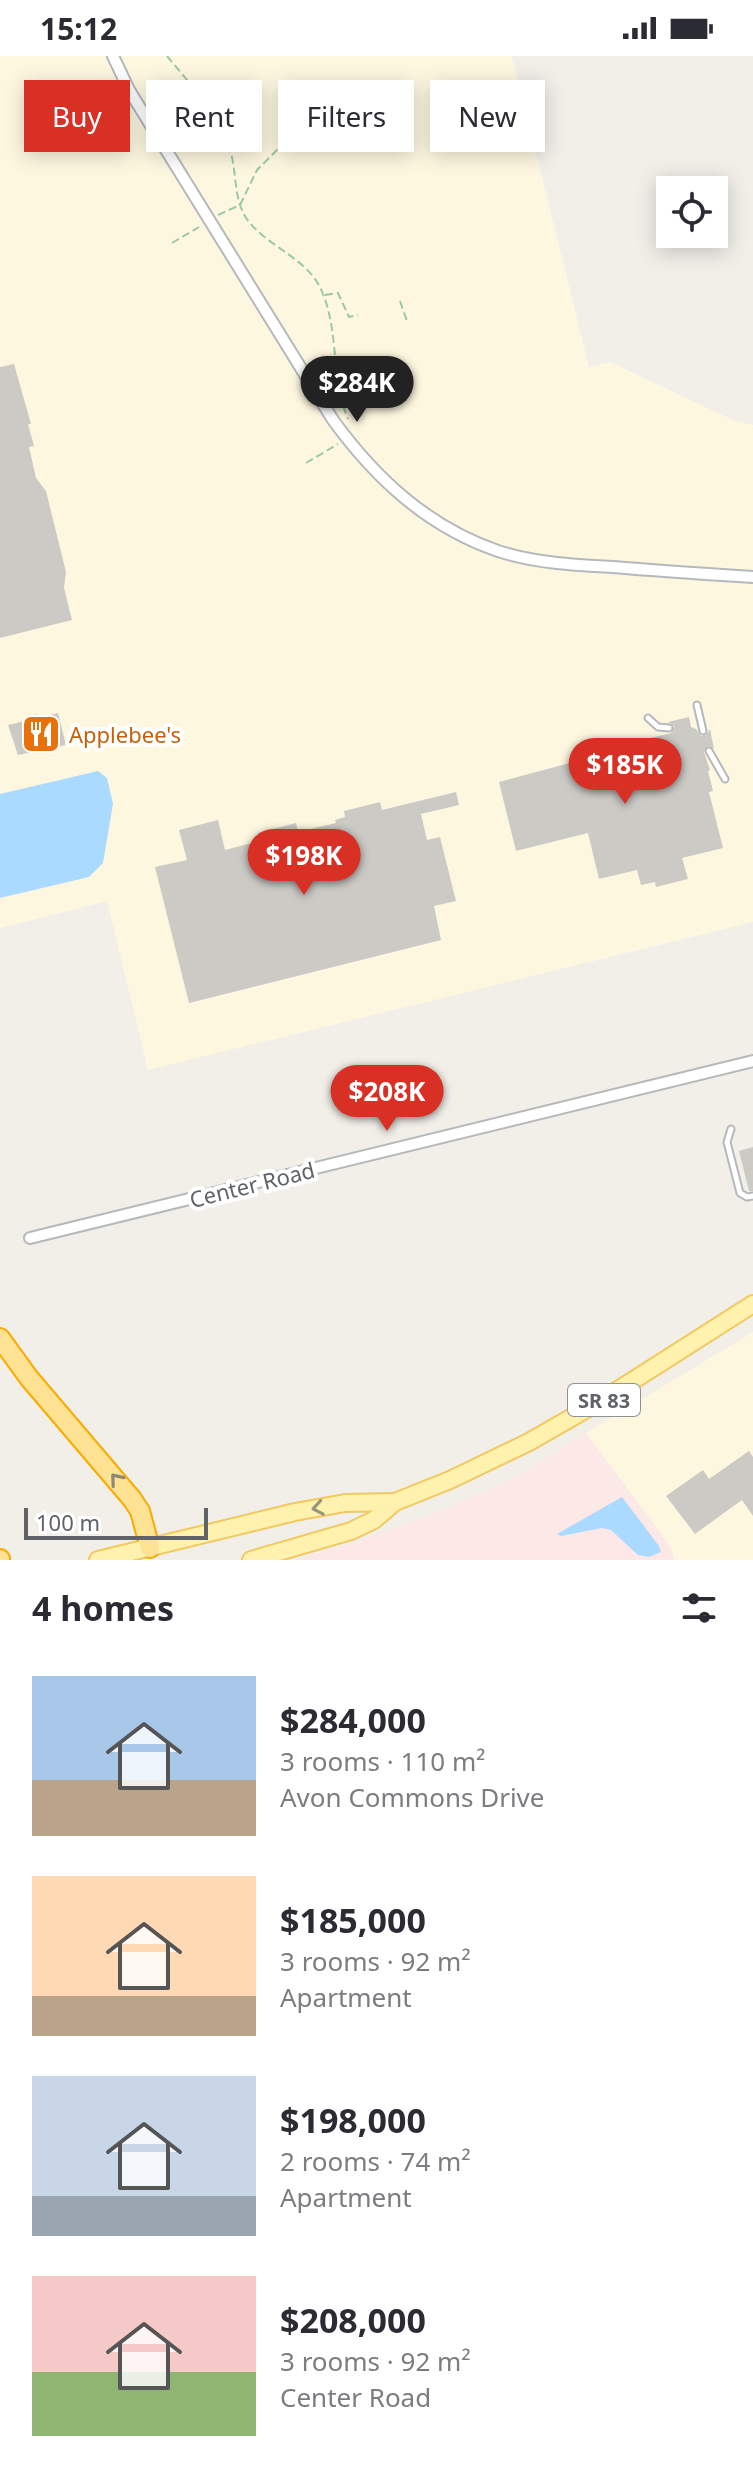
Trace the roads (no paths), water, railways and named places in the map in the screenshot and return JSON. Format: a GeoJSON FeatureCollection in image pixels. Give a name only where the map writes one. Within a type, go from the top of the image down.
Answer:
{"type":"FeatureCollection","features":[{"type":"Feature","properties":{"kind":"highway"},"geometry":{"type":"LineString","coordinates":[[0,1338],[29,1378],[132,1499],[143,1519],[150,1554]]}},
{"type":"Feature","properties":{"kind":"main road","name":"SR 83"},"geometry":{"type":"LineString","coordinates":[[251,1560],[351,1531],[374,1520],[395,1502],[529,1442],[604,1399],[753,1304]]}},
{"type":"Feature","properties":{"kind":"main road","name":"SR 83"},"geometry":{"type":"LineString","coordinates":[[98,1560],[150,1554],[308,1510],[345,1503],[395,1502]]}},
{"type":"Feature","properties":{"kind":"street"},"geometry":{"type":"LineString","coordinates":[[113,56],[129,90],[210,220],[372,470],[407,502],[469,540],[499,551],[564,564],[753,577]]}},
{"type":"Feature","properties":{"kind":"street","name":"Center Road"},"geometry":{"type":"LineString","coordinates":[[30,1238],[753,1061]]}},
{"type":"Feature","properties":{"kind":"lane"},"geometry":{"type":"LineString","coordinates":[[697,705],[703,731]]}},
{"type":"Feature","properties":{"kind":"lane"},"geometry":{"type":"LineString","coordinates":[[648,718],[658,727],[669,728]]}},
{"type":"Feature","properties":{"kind":"lane"},"geometry":{"type":"LineString","coordinates":[[690,723],[700,720]]}},
{"type":"Feature","properties":{"kind":"lane"},"geometry":{"type":"LineString","coordinates":[[709,751],[725,779]]}},
{"type":"Feature","properties":{"kind":"lane"},"geometry":{"type":"LineString","coordinates":[[731,1129],[727,1142],[740,1193],[753,1196]]}},
{"type":"Feature","properties":{"kind":"water"},"geometry":{"type":"Polygon","coordinates":[[[98,771],[107,778],[113,804],[103,863],[89,877],[0,898],[0,794],[98,771]]]}},
{"type":"Feature","properties":{"kind":"water"},"geometry":{"type":"Polygon","coordinates":[[[622,1497],[661,1552],[649,1557],[638,1555],[611,1530],[602,1528],[561,1536],[557,1534],[622,1497]]]}},
{"type":"Feature","properties":{"kind":"place","name":"Applebee's"},"geometry":{"type":"Point","coordinates":[41,734]}}]}
